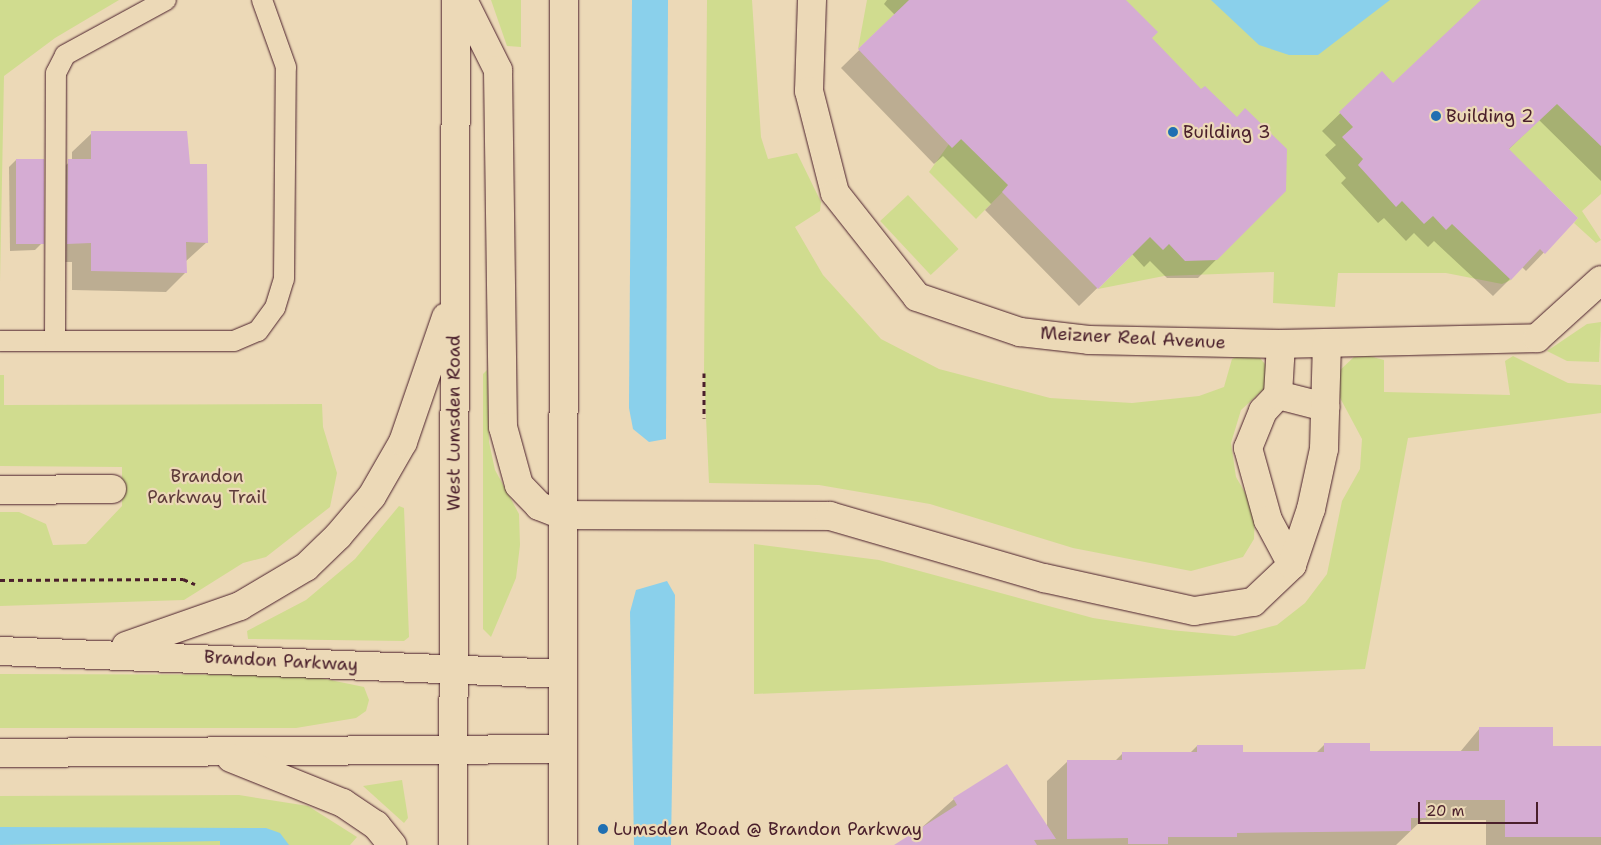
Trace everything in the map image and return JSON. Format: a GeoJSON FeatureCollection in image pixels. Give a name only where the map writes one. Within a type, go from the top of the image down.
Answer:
{"type":"FeatureCollection","features":[{"type":"Feature","properties":{"kind":"main road","name":"West Lumsden Road"},"geometry":{"type":"LineString","coordinates":[[453,845],[456,0]]}},
{"type":"Feature","properties":{"kind":"main road"},"geometry":{"type":"LineString","coordinates":[[463,0],[498,70],[504,436],[519,486],[539,506],[563,514],[830,516],[1044,578],[1194,611],[1253,602],[1292,565],[1324,449],[1327,343]]}},
{"type":"Feature","properties":{"kind":"main road"},"geometry":{"type":"LineString","coordinates":[[563,845],[564,0]]}},
{"type":"Feature","properties":{"kind":"main road","name":"Meizner Real Avenue"},"geometry":{"type":"LineString","coordinates":[[812,0],[808,91],[835,193],[917,297],[1020,332],[1089,340],[1281,344],[1537,338],[1601,280]]}},
{"type":"Feature","properties":{"kind":"main road"},"geometry":{"type":"LineString","coordinates":[[97,653],[191,627],[240,606],[306,567],[372,496],[403,442],[454,292]]}},
{"type":"Feature","properties":{"kind":"main road"},"geometry":{"type":"LineString","coordinates":[[1281,344],[1278,395],[1259,418],[1248,448],[1268,520],[1292,565]]}},
{"type":"Feature","properties":{"kind":"main road"},"geometry":{"type":"LineString","coordinates":[[1278,395],[1326,407]]}},
{"type":"Feature","properties":{"kind":"main road"},"geometry":{"type":"LineString","coordinates":[[0,490],[112,489]]}},
{"type":"Feature","properties":{"kind":"main road","name":"Brandon Parkway"},"geometry":{"type":"LineString","coordinates":[[0,651],[97,653],[563,674]]}},
{"type":"Feature","properties":{"kind":"main road"},"geometry":{"type":"LineString","coordinates":[[0,753],[563,750]]}},
{"type":"Feature","properties":{"kind":"main road"},"geometry":{"type":"LineString","coordinates":[[218,753],[343,804],[376,825],[392,845]]}},
{"type":"Feature","properties":{"kind":"lane"},"geometry":{"type":"LineString","coordinates":[[55,341],[56,73],[64,55],[166,0]]}},
{"type":"Feature","properties":{"kind":"lane"},"geometry":{"type":"LineString","coordinates":[[0,341],[234,341],[258,331],[275,308],[284,279],[286,67],[262,0]]}},
{"type":"Feature","properties":{"kind":"path"},"geometry":{"type":"LineString","coordinates":[[704,373],[704,418]]}},
{"type":"Feature","properties":{"kind":"path"},"geometry":{"type":"LineString","coordinates":[[0,580],[183,579],[240,606]]}},
{"type":"Feature","properties":{"kind":"green space"},"geometry":{"type":"Polygon","coordinates":[[[0,0],[119,0],[55,38],[4,76],[0,283],[0,0]]]}},
{"type":"Feature","properties":{"kind":"green space"},"geometry":{"type":"Polygon","coordinates":[[[491,0],[521,0],[521,47],[507,46],[491,0]]]}},
{"type":"Feature","properties":{"kind":"green space"},"geometry":{"type":"Polygon","coordinates":[[[707,0],[752,0],[761,137],[768,159],[797,153],[821,202],[820,211],[795,227],[823,275],[881,339],[939,369],[1050,398],[1132,403],[1199,396],[1224,387],[1232,359],[1242,354],[1260,358],[1269,369],[1264,389],[1241,410],[1231,443],[1236,477],[1255,510],[1254,539],[1243,557],[1191,571],[1073,548],[930,504],[819,485],[709,483],[704,373],[707,0]]]}},
{"type":"Feature","properties":{"kind":"green space"},"geometry":{"type":"Polygon","coordinates":[[[867,0],[1601,0],[1601,136],[1596,141],[1601,146],[1601,194],[1582,211],[1601,240],[1596,243],[1574,223],[1578,218],[1547,187],[1511,280],[1502,284],[1446,273],[1338,273],[1335,307],[1273,303],[1274,272],[1164,276],[1098,289],[1129,258],[1033,161],[976,219],[929,172],[949,144],[953,147],[984,117],[890,19],[858,49],[867,0]]]}},
{"type":"Feature","properties":{"kind":"green space"},"geometry":{"type":"Polygon","coordinates":[[[908,195],[958,249],[931,275],[880,221],[908,195]]]}},
{"type":"Feature","properties":{"kind":"green space"},"geometry":{"type":"Polygon","coordinates":[[[1601,322],[1599,362],[1567,361],[1547,351],[1587,324],[1601,322]]]}},
{"type":"Feature","properties":{"kind":"green space"},"geometry":{"type":"Polygon","coordinates":[[[1369,356],[1384,360],[1384,392],[1510,395],[1505,361],[1513,356],[1568,383],[1601,385],[1601,413],[1408,438],[1365,669],[754,694],[754,544],[879,560],[1093,618],[1170,630],[1235,636],[1277,625],[1305,603],[1327,574],[1342,501],[1360,469],[1362,439],[1338,394],[1338,372],[1354,357],[1369,356]]]}},
{"type":"Feature","properties":{"kind":"green space"},"geometry":{"type":"Polygon","coordinates":[[[487,370],[489,442],[495,470],[519,514],[520,545],[516,578],[491,637],[483,629],[483,374],[487,370]]]}},
{"type":"Feature","properties":{"kind":"green space","name":"Brandon Parkway Trail"},"geometry":{"type":"Polygon","coordinates":[[[0,375],[4,375],[4,405],[322,404],[323,427],[337,473],[330,507],[266,557],[243,563],[184,600],[0,606],[0,512],[19,512],[46,524],[53,545],[86,544],[122,506],[122,467],[0,466],[0,375]]]}},
{"type":"Feature","properties":{"kind":"green space"},"geometry":{"type":"Polygon","coordinates":[[[399,506],[404,508],[409,637],[404,641],[248,639],[247,631],[306,600],[355,559],[399,506]]]}},
{"type":"Feature","properties":{"kind":"green space"},"geometry":{"type":"Polygon","coordinates":[[[0,674],[306,675],[364,687],[369,700],[366,711],[356,718],[296,728],[0,728],[0,674]]]}},
{"type":"Feature","properties":{"kind":"green space"},"geometry":{"type":"Polygon","coordinates":[[[402,780],[408,818],[404,823],[363,786],[402,780]]]}},
{"type":"Feature","properties":{"kind":"green space"},"geometry":{"type":"Polygon","coordinates":[[[239,795],[308,806],[357,837],[350,845],[0,845],[0,796],[239,795]]]}},
{"type":"Feature","properties":{"kind":"water"},"geometry":{"type":"Polygon","coordinates":[[[632,0],[668,0],[666,439],[649,442],[633,429],[629,408],[632,0]]]}},
{"type":"Feature","properties":{"kind":"water"},"geometry":{"type":"Polygon","coordinates":[[[1211,0],[1390,0],[1318,55],[1289,55],[1259,45],[1211,0]]]}},
{"type":"Feature","properties":{"kind":"water"},"geometry":{"type":"Polygon","coordinates":[[[667,581],[675,595],[671,845],[634,845],[630,612],[636,590],[667,581]]]}},
{"type":"Feature","properties":{"kind":"water"},"geometry":{"type":"Polygon","coordinates":[[[0,827],[266,828],[280,833],[289,845],[220,845],[220,841],[0,845],[0,827]]]}},
{"type":"Feature","properties":{"kind":"building"},"geometry":{"type":"Polygon","coordinates":[[[909,0],[1126,0],[1158,32],[1152,38],[1201,89],[1205,86],[1237,117],[1245,108],[1287,149],[1286,191],[1217,260],[1185,261],[1169,244],[1163,250],[1150,237],[1098,289],[1002,192],[1008,185],[961,139],[952,148],[858,49],[909,0]]]}},
{"type":"Feature","properties":{"kind":"building","name":"Building 2"},"geometry":{"type":"Polygon","coordinates":[[[1481,0],[1601,0],[1601,146],[1557,104],[1509,149],[1578,218],[1545,254],[1540,249],[1511,280],[1452,224],[1446,230],[1433,216],[1424,224],[1402,201],[1396,207],[1358,165],[1363,159],[1342,137],[1353,127],[1339,112],[1382,71],[1393,83],[1481,0]]]}},
{"type":"Feature","properties":{"kind":"building"},"geometry":{"type":"Polygon","coordinates":[[[91,131],[187,131],[190,164],[207,164],[208,243],[186,242],[187,273],[91,271],[91,243],[67,244],[68,159],[91,159],[91,131]]]}},
{"type":"Feature","properties":{"kind":"building"},"geometry":{"type":"Polygon","coordinates":[[[16,159],[44,159],[44,244],[16,244],[16,159]]]}},
{"type":"Feature","properties":{"kind":"building"},"geometry":{"type":"Polygon","coordinates":[[[1479,727],[1553,727],[1553,746],[1601,746],[1601,837],[1505,837],[1505,800],[1426,800],[1426,818],[1411,818],[1411,831],[1237,833],[1237,837],[1168,837],[1168,844],[1128,844],[1128,838],[1067,839],[1067,760],[1122,760],[1122,752],[1197,752],[1197,745],[1243,745],[1243,752],[1324,752],[1324,743],[1370,743],[1370,751],[1479,751],[1479,727]]]}},
{"type":"Feature","properties":{"kind":"building"},"geometry":{"type":"Polygon","coordinates":[[[1007,764],[1056,839],[1034,840],[1037,845],[894,845],[957,805],[953,798],[1007,764]]]}},
{"type":"Feature","properties":{"kind":"place","name":"Building 2"},"geometry":{"type":"Point","coordinates":[1436,116]}},
{"type":"Feature","properties":{"kind":"place","name":"Building 3"},"geometry":{"type":"Point","coordinates":[1173,132]}},
{"type":"Feature","properties":{"kind":"place","name":"Lumsden Road @ Brandon Parkway"},"geometry":{"type":"Point","coordinates":[603,829]}}]}
